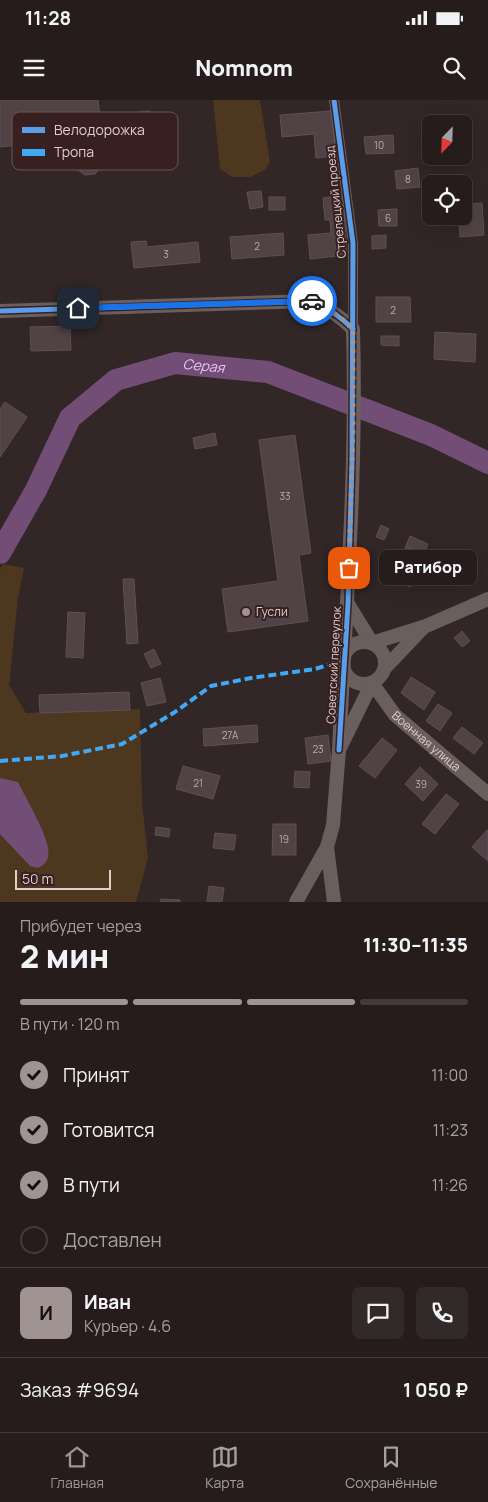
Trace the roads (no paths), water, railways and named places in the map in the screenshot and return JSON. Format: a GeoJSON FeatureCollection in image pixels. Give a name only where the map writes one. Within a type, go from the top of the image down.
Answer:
{"type":"FeatureCollection","features":[{"type":"Feature","properties":{"kind":"street","name":"Стрелецкий проезд"},"geometry":{"type":"LineString","coordinates":[[334,100],[353,243],[354,361]]}},
{"type":"Feature","properties":{"kind":"street"},"geometry":{"type":"LineString","coordinates":[[0,311],[312,301],[340,316],[353,329]]}},
{"type":"Feature","properties":{"kind":"street","name":"Советский переулок"},"geometry":{"type":"LineString","coordinates":[[327,847],[333,824],[348,604],[354,361]]}},
{"type":"Feature","properties":{"kind":"street"},"geometry":{"type":"LineString","coordinates":[[426,626],[385,668],[380,677],[372,682],[361,684],[351,679],[345,671],[344,660],[349,649],[354,645],[366,642],[372,643],[426,626],[488,599]]}},
{"type":"Feature","properties":{"kind":"street"},"geometry":{"type":"LineString","coordinates":[[348,604],[372,643],[383,653],[385,668]]}},
{"type":"Feature","properties":{"kind":"street"},"geometry":{"type":"LineString","coordinates":[[339,750],[372,682]]}},
{"type":"Feature","properties":{"kind":"street","name":"Военная улица"},"geometry":{"type":"LineString","coordinates":[[372,682],[395,715],[488,794]]}},
{"type":"Feature","properties":{"kind":"street"},"geometry":{"type":"LineString","coordinates":[[296,902],[327,847]]}},
{"type":"Feature","properties":{"kind":"street"},"geometry":{"type":"LineString","coordinates":[[327,847],[334,902]]}},
{"type":"Feature","properties":{"kind":"waterway","name":"Серая"},"geometry":{"type":"LineString","coordinates":[[0,553],[36,490],[70,418],[116,380],[175,363],[268,372],[431,435],[488,463]]}},
{"type":"Feature","properties":{"kind":"place","name":"Ратибор"},"geometry":{"type":"Point","coordinates":[349,568]}},
{"type":"Feature","properties":{"kind":"place","name":"Гусли"},"geometry":{"type":"Point","coordinates":[246,612]}}]}
